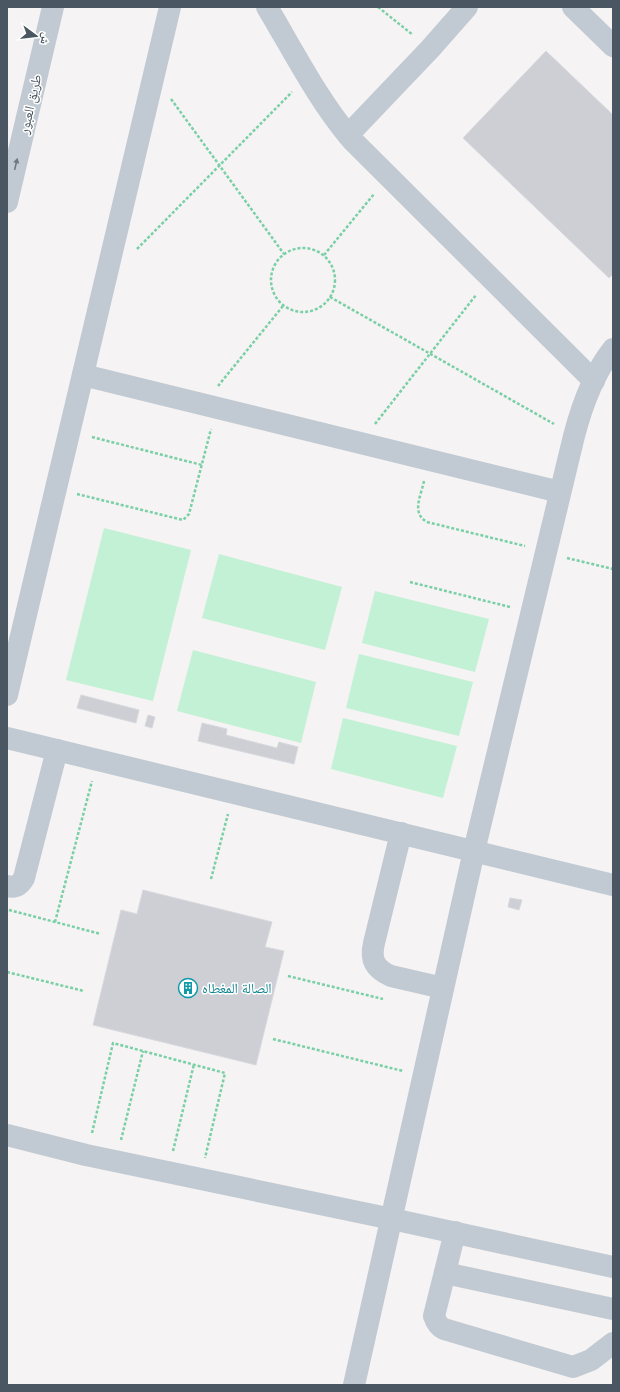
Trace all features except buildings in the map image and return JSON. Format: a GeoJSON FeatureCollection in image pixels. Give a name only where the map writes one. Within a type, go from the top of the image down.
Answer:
{"type":"FeatureCollection","features":[{"type":"Feature","properties":{"kind":"street","name":"طريق العبور"},"geometry":{"type":"LineString","coordinates":[[7,202],[53,7]]}},
{"type":"Feature","properties":{"kind":"street"},"geometry":{"type":"LineString","coordinates":[[7,695],[170,7]]}},
{"type":"Feature","properties":{"kind":"street"},"geometry":{"type":"LineString","coordinates":[[267,7],[319,95],[348,135],[594,381]]}},
{"type":"Feature","properties":{"kind":"street"},"geometry":{"type":"LineString","coordinates":[[348,135],[430,49],[467,7]]}},
{"type":"Feature","properties":{"kind":"street"},"geometry":{"type":"LineString","coordinates":[[573,7],[613,46]]}},
{"type":"Feature","properties":{"kind":"street"},"geometry":{"type":"LineString","coordinates":[[354,1385],[474,850],[574,436],[582,407],[598,372],[613,349]]}},
{"type":"Feature","properties":{"kind":"street"},"geometry":{"type":"LineString","coordinates":[[83,375],[560,492]]}},
{"type":"Feature","properties":{"kind":"street"},"geometry":{"type":"LineString","coordinates":[[7,738],[474,850],[613,885]]}},
{"type":"Feature","properties":{"kind":"street"},"geometry":{"type":"LineString","coordinates":[[7,886],[18,886],[24,878],[57,750]]}},
{"type":"Feature","properties":{"kind":"street"},"geometry":{"type":"LineString","coordinates":[[401,833],[372,951],[373,959],[376,966],[391,976],[443,988]]}},
{"type":"Feature","properties":{"kind":"street"},"geometry":{"type":"LineString","coordinates":[[7,1135],[116,1162],[613,1266]]}},
{"type":"Feature","properties":{"kind":"street"},"geometry":{"type":"LineString","coordinates":[[454,1232],[434,1316],[435,1322],[439,1326],[444,1329],[572,1367],[591,1360],[613,1343]]}},
{"type":"Feature","properties":{"kind":"street"},"geometry":{"type":"LineString","coordinates":[[445,1273],[613,1309]]}},
{"type":"Feature","properties":{"kind":"path"},"geometry":{"type":"LineString","coordinates":[[378,7],[430,49]]}},
{"type":"Feature","properties":{"kind":"path"},"geometry":{"type":"LineString","coordinates":[[153,74],[284,254]]}},
{"type":"Feature","properties":{"kind":"path"},"geometry":{"type":"LineString","coordinates":[[136,250],[308,76]]}},
{"type":"Feature","properties":{"kind":"path"},"geometry":{"type":"LineString","coordinates":[[324,256],[388,176]]}},
{"type":"Feature","properties":{"kind":"path"},"geometry":{"type":"LineString","coordinates":[[300,248],[308,248],[317,251],[324,256],[331,264],[335,275],[334,286],[330,297],[323,305],[314,310],[303,312],[292,310],[283,306],[276,298],[270,280],[272,270],[277,261],[284,254],[300,248]]}},
{"type":"Feature","properties":{"kind":"path"},"geometry":{"type":"LineString","coordinates":[[360,443],[490,278]]}},
{"type":"Feature","properties":{"kind":"path"},"geometry":{"type":"LineString","coordinates":[[330,297],[574,436]]}},
{"type":"Feature","properties":{"kind":"path"},"geometry":{"type":"LineString","coordinates":[[56,489],[183,520],[186,518],[189,514],[202,465],[209,406],[283,306]]}},
{"type":"Feature","properties":{"kind":"path"},"geometry":{"type":"LineString","coordinates":[[70,431],[202,465]]}},
{"type":"Feature","properties":{"kind":"path"},"geometry":{"type":"LineString","coordinates":[[429,460],[417,509],[422,519],[427,522],[613,569]]}},
{"type":"Feature","properties":{"kind":"path"},"geometry":{"type":"LineString","coordinates":[[410,582],[531,613]]}},
{"type":"Feature","properties":{"kind":"path"},"geometry":{"type":"LineString","coordinates":[[54,922],[97,760]]}},
{"type":"Feature","properties":{"kind":"path"},"geometry":{"type":"LineString","coordinates":[[211,879],[234,792]]}},
{"type":"Feature","properties":{"kind":"path"},"geometry":{"type":"LineString","coordinates":[[7,910],[101,934]]}},
{"type":"Feature","properties":{"kind":"path"},"geometry":{"type":"LineString","coordinates":[[7,972],[84,992]]}},
{"type":"Feature","properties":{"kind":"path"},"geometry":{"type":"LineString","coordinates":[[288,976],[386,1000]]}},
{"type":"Feature","properties":{"kind":"path"},"geometry":{"type":"LineString","coordinates":[[273,1039],[424,1076]]}},
{"type":"Feature","properties":{"kind":"path"},"geometry":{"type":"LineString","coordinates":[[86,1155],[113,1043],[225,1073],[200,1180]]}},
{"type":"Feature","properties":{"kind":"path"},"geometry":{"type":"LineString","coordinates":[[116,1162],[143,1051]]}},
{"type":"Feature","properties":{"kind":"path"},"geometry":{"type":"LineString","coordinates":[[168,1173],[194,1064]]}},
{"type":"Feature","properties":{"kind":"green space"},"geometry":{"type":"Polygon","coordinates":[[[104,528],[191,550],[153,701],[66,680],[104,528]]]}},
{"type":"Feature","properties":{"kind":"green space"},"geometry":{"type":"Polygon","coordinates":[[[219,554],[342,587],[325,650],[202,618],[219,554]]]}},
{"type":"Feature","properties":{"kind":"green space"},"geometry":{"type":"Polygon","coordinates":[[[375,591],[489,619],[475,672],[362,643],[375,591]]]}},
{"type":"Feature","properties":{"kind":"green space"},"geometry":{"type":"Polygon","coordinates":[[[193,650],[316,682],[301,743],[177,711],[193,650]]]}},
{"type":"Feature","properties":{"kind":"green space"},"geometry":{"type":"Polygon","coordinates":[[[359,654],[473,682],[459,736],[346,708],[359,654]]]}},
{"type":"Feature","properties":{"kind":"green space"},"geometry":{"type":"Polygon","coordinates":[[[343,718],[457,746],[443,798],[331,769],[343,718]]]}},
{"type":"Feature","properties":{"kind":"place","name":"الصالة المغطاه"},"geometry":{"type":"Point","coordinates":[188,988]}}]}
